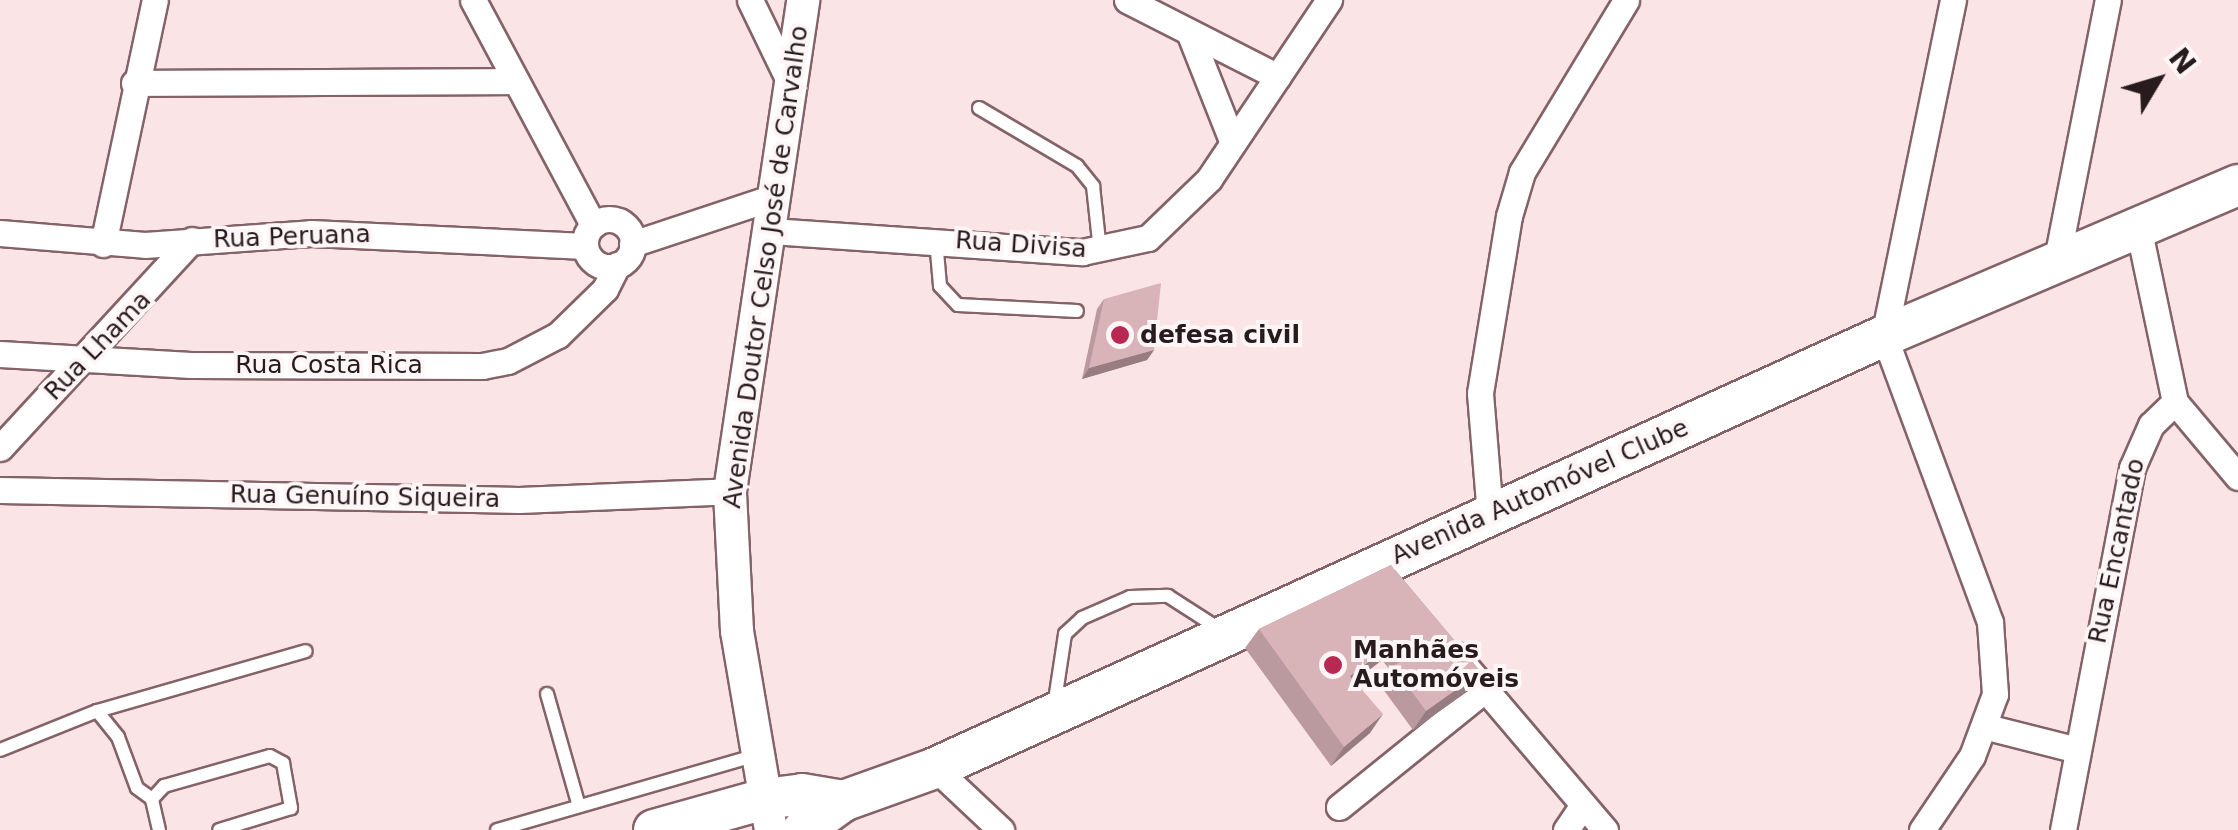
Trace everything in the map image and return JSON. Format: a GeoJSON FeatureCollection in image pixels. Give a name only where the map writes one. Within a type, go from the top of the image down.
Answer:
{"type":"FeatureCollection","features":[{"type":"Feature","properties":{"kind":"main road","name":"Avenida Automóvel Clube"},"geometry":{"type":"LineString","coordinates":[[803,830],[843,801],[935,768],[1228,634],[1389,579],[1490,516],[2057,259],[2238,185]]}},
{"type":"Feature","properties":{"kind":"main road","name":"Avenida Automóvel Clube"},"geometry":{"type":"LineString","coordinates":[[654,830],[767,815],[802,794],[843,801]]}},
{"type":"Feature","properties":{"kind":"street"},"geometry":{"type":"LineString","coordinates":[[103,244],[134,83],[155,0]]}},
{"type":"Feature","properties":{"kind":"street"},"geometry":{"type":"LineString","coordinates":[[473,0],[589,236],[597,264],[776,196]]}},
{"type":"Feature","properties":{"kind":"street"},"geometry":{"type":"LineString","coordinates":[[750,0],[793,89]]}},
{"type":"Feature","properties":{"kind":"street","name":"Avenida Doutor Celso José de Carvalho"},"geometry":{"type":"LineString","coordinates":[[767,815],[730,562],[730,491],[793,89],[803,0]]}},
{"type":"Feature","properties":{"kind":"street"},"geometry":{"type":"LineString","coordinates":[[1127,0],[1278,77]]}},
{"type":"Feature","properties":{"kind":"street","name":"Rua Divisa"},"geometry":{"type":"LineString","coordinates":[[771,231],[1100,250],[1148,238],[1182,210],[1233,143],[1329,0]]}},
{"type":"Feature","properties":{"kind":"street"},"geometry":{"type":"LineString","coordinates":[[1490,516],[1480,393],[1509,216],[1522,172],[1626,0]]}},
{"type":"Feature","properties":{"kind":"street"},"geometry":{"type":"LineString","coordinates":[[1922,830],[1987,727],[1995,694],[1990,622],[1884,336],[1953,0]]}},
{"type":"Feature","properties":{"kind":"street"},"geometry":{"type":"LineString","coordinates":[[2057,259],[2108,0]]}},
{"type":"Feature","properties":{"kind":"street"},"geometry":{"type":"LineString","coordinates":[[1189,32],[1233,143]]}},
{"type":"Feature","properties":{"kind":"street"},"geometry":{"type":"LineString","coordinates":[[134,83],[516,81]]}},
{"type":"Feature","properties":{"kind":"street"},"geometry":{"type":"LineString","coordinates":[[589,236],[619,222],[625,255]]}},
{"type":"Feature","properties":{"kind":"street"},"geometry":{"type":"LineString","coordinates":[[2138,226],[2175,402],[2238,478]]}},
{"type":"Feature","properties":{"kind":"street","name":"Rua Peruana"},"geometry":{"type":"LineString","coordinates":[[0,233],[103,244],[311,232],[589,236]]}},
{"type":"Feature","properties":{"kind":"street","name":"Rua Lhama"},"geometry":{"type":"LineString","coordinates":[[0,448],[192,240]]}},
{"type":"Feature","properties":{"kind":"street","name":"Rua Costa Rica"},"geometry":{"type":"LineString","coordinates":[[0,354],[89,356],[191,365],[508,362],[582,315],[625,255]]}},
{"type":"Feature","properties":{"kind":"street","name":"Rua Encantado"},"geometry":{"type":"LineString","coordinates":[[2064,830],[2132,468],[2151,426],[2175,402]]}},
{"type":"Feature","properties":{"kind":"street","name":"Rua Genuíno Siqueira"},"geometry":{"type":"LineString","coordinates":[[0,490],[519,500],[730,491]]}},
{"type":"Feature","properties":{"kind":"street"},"geometry":{"type":"LineString","coordinates":[[1437,634],[1605,830]]}},
{"type":"Feature","properties":{"kind":"street"},"geometry":{"type":"LineString","coordinates":[[1339,807],[1486,689]]}},
{"type":"Feature","properties":{"kind":"street"},"geometry":{"type":"LineString","coordinates":[[1987,727],[2077,750]]}},
{"type":"Feature","properties":{"kind":"street"},"geometry":{"type":"LineString","coordinates":[[935,768],[1000,830]]}},
{"type":"Feature","properties":{"kind":"street"},"geometry":{"type":"LineString","coordinates":[[1566,830],[1582,805]]}},
{"type":"Feature","properties":{"kind":"lane"},"geometry":{"type":"LineString","coordinates":[[979,108],[1077,166],[1094,186],[1100,250]]}},
{"type":"Feature","properties":{"kind":"lane"},"geometry":{"type":"LineString","coordinates":[[936,240],[940,286],[958,305],[1077,311]]}},
{"type":"Feature","properties":{"kind":"lane"},"geometry":{"type":"LineString","coordinates":[[1053,714],[1065,634],[1082,618],[1130,597],[1168,596],[1228,634]]}},
{"type":"Feature","properties":{"kind":"lane"},"geometry":{"type":"LineString","coordinates":[[0,750],[97,711],[306,651]]}},
{"type":"Feature","properties":{"kind":"lane"},"geometry":{"type":"LineString","coordinates":[[546,694],[580,806]]}},
{"type":"Feature","properties":{"kind":"lane"},"geometry":{"type":"LineString","coordinates":[[97,711],[118,736],[137,788],[152,799],[159,830]]}},
{"type":"Feature","properties":{"kind":"lane"},"geometry":{"type":"LineString","coordinates":[[497,830],[756,755]]}},
{"type":"Feature","properties":{"kind":"lane"},"geometry":{"type":"LineString","coordinates":[[152,799],[164,786],[277,758],[291,808],[238,828],[219,830]]}},
{"type":"Feature","properties":{"kind":"building","name":"defesa civil"},"geometry":{"type":"Polygon","coordinates":[[[1161,283],[1154,350],[1089,368],[1104,299],[1161,283]]]}},
{"type":"Feature","properties":{"kind":"building"},"geometry":{"type":"Polygon","coordinates":[[[1391,565],[1481,672],[1426,711],[1393,666],[1408,657],[1396,641],[1350,676],[1383,714],[1344,747],[1259,629],[1391,565]]]}},
{"type":"Feature","properties":{"kind":"place","name":"defesa civil"},"geometry":{"type":"Point","coordinates":[1120,335]}},
{"type":"Feature","properties":{"kind":"place","name":"Manhães Automóveis"},"geometry":{"type":"Point","coordinates":[1333,665]}}]}
